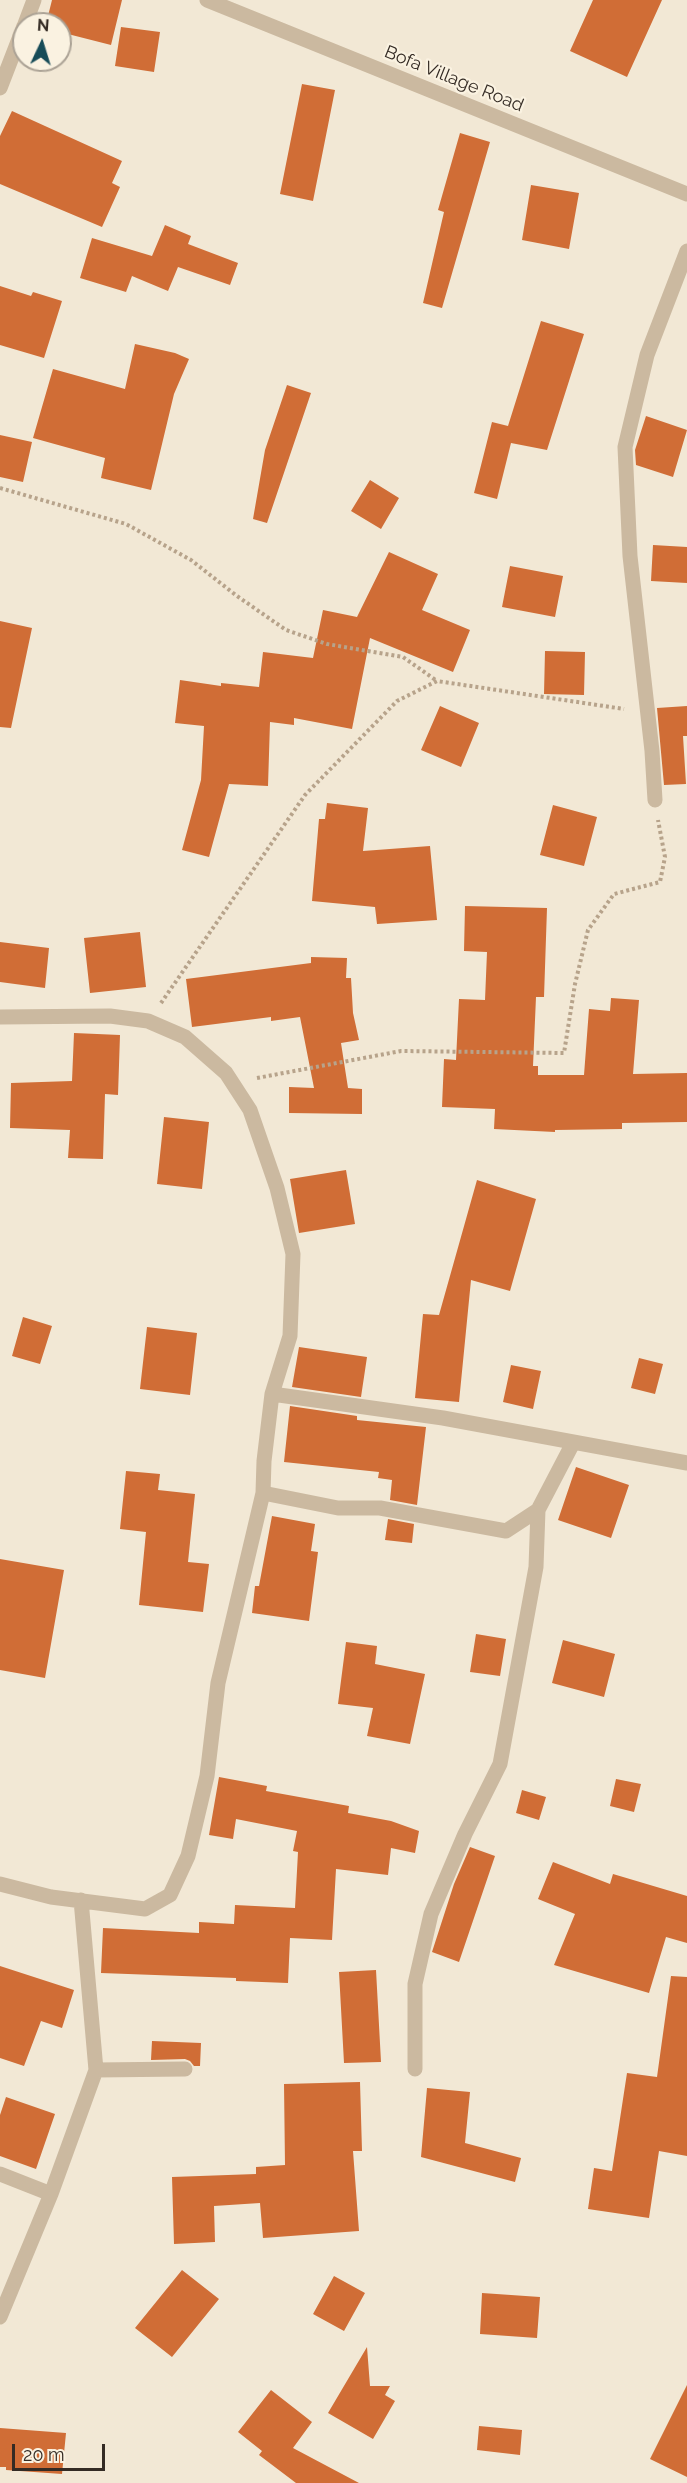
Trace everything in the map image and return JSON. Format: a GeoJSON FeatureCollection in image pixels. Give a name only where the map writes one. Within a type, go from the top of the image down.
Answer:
{"type":"FeatureCollection","features":[{"type":"Feature","properties":{"kind":"street","name":"Bofa Village Road"},"geometry":{"type":"LineString","coordinates":[[207,0],[687,194]]}},
{"type":"Feature","properties":{"kind":"street"},"geometry":{"type":"LineString","coordinates":[[0,88],[12,56]]}},
{"type":"Feature","properties":{"kind":"street"},"geometry":{"type":"LineString","coordinates":[[655,800],[630,556],[625,447],[647,355],[687,251]]}},
{"type":"Feature","properties":{"kind":"street"},"geometry":{"type":"LineString","coordinates":[[0,1017],[110,1017],[148,1021],[185,1037],[226,1073],[250,1110],[277,1188],[293,1254],[290,1336],[272,1394],[264,1461],[263,1493],[218,1683],[207,1776],[188,1856],[175,1885],[170,1895],[145,1909],[51,1896],[0,1884]]}},
{"type":"Feature","properties":{"kind":"street"},"geometry":{"type":"LineString","coordinates":[[272,1394],[444,1418],[687,1463]]}},
{"type":"Feature","properties":{"kind":"street"},"geometry":{"type":"LineString","coordinates":[[415,2068],[415,1984],[431,1914],[465,1834],[500,1764],[536,1567],[538,1510],[573,1443]]}},
{"type":"Feature","properties":{"kind":"street"},"geometry":{"type":"LineString","coordinates":[[263,1493],[338,1508],[380,1508],[506,1531],[538,1510]]}},
{"type":"Feature","properties":{"kind":"street"},"geometry":{"type":"LineString","coordinates":[[0,2318],[51,2194],[96,2070],[81,1900]]}},
{"type":"Feature","properties":{"kind":"street"},"geometry":{"type":"LineString","coordinates":[[96,2070],[184,2069]]}},
{"type":"Feature","properties":{"kind":"street"},"geometry":{"type":"LineString","coordinates":[[0,2174],[51,2194]]}},
{"type":"Feature","properties":{"kind":"path"},"geometry":{"type":"LineString","coordinates":[[0,488],[126,524],[191,560],[286,630],[327,644],[403,657],[437,681],[647,712]]}},
{"type":"Feature","properties":{"kind":"path"},"geometry":{"type":"LineString","coordinates":[[148,1021],[305,795],[397,701],[437,681]]}},
{"type":"Feature","properties":{"kind":"path"},"geometry":{"type":"LineString","coordinates":[[232,1082],[401,1051],[564,1053],[575,984],[588,930],[614,894],[660,882],[665,857],[655,800]]}},
{"type":"Feature","properties":{"kind":"building"},"geometry":{"type":"Polygon","coordinates":[[[52,0],[122,0],[111,45],[72,35],[72,12],[49,12],[52,0]]]}},
{"type":"Feature","properties":{"kind":"building"},"geometry":{"type":"Polygon","coordinates":[[[593,0],[662,0],[627,77],[570,51],[593,0]]]}},
{"type":"Feature","properties":{"kind":"building"},"geometry":{"type":"Polygon","coordinates":[[[121,27],[160,32],[154,72],[115,66],[121,27]]]}},
{"type":"Feature","properties":{"kind":"building"},"geometry":{"type":"Polygon","coordinates":[[[302,84],[335,90],[313,201],[280,194],[302,84]]]}},
{"type":"Feature","properties":{"kind":"building"},"geometry":{"type":"Polygon","coordinates":[[[12,111],[122,161],[112,183],[120,187],[102,227],[0,184],[0,136],[12,111]]]}},
{"type":"Feature","properties":{"kind":"building"},"geometry":{"type":"Polygon","coordinates":[[[460,133],[490,142],[442,308],[423,303],[444,212],[438,210],[460,133]]]}},
{"type":"Feature","properties":{"kind":"building"},"geometry":{"type":"Polygon","coordinates":[[[531,185],[579,193],[569,249],[522,240],[531,185]]]}},
{"type":"Feature","properties":{"kind":"building"},"geometry":{"type":"Polygon","coordinates":[[[165,225],[191,236],[188,244],[238,263],[230,285],[178,267],[168,291],[132,276],[126,292],[80,278],[92,238],[152,256],[165,225]]]}},
{"type":"Feature","properties":{"kind":"building"},"geometry":{"type":"Polygon","coordinates":[[[0,286],[31,296],[33,292],[62,301],[44,358],[0,345],[0,286]]]}},
{"type":"Feature","properties":{"kind":"building"},"geometry":{"type":"Polygon","coordinates":[[[541,321],[584,334],[547,450],[511,443],[497,499],[474,493],[492,422],[508,426],[541,321]]]}},
{"type":"Feature","properties":{"kind":"building"},"geometry":{"type":"Polygon","coordinates":[[[135,344],[175,353],[189,359],[174,394],[151,490],[101,478],[105,458],[33,438],[53,369],[125,389],[135,344]]]}},
{"type":"Feature","properties":{"kind":"building"},"geometry":{"type":"Polygon","coordinates":[[[287,385],[311,393],[267,523],[253,519],[265,450],[287,385]]]}},
{"type":"Feature","properties":{"kind":"building"},"geometry":{"type":"Polygon","coordinates":[[[646,416],[687,430],[673,477],[636,465],[635,450],[646,416]]]}},
{"type":"Feature","properties":{"kind":"building"},"geometry":{"type":"Polygon","coordinates":[[[0,435],[32,442],[23,482],[0,477],[0,435]]]}},
{"type":"Feature","properties":{"kind":"building"},"geometry":{"type":"Polygon","coordinates":[[[370,480],[399,498],[381,529],[351,511],[370,480]]]}},
{"type":"Feature","properties":{"kind":"building"},"geometry":{"type":"Polygon","coordinates":[[[653,545],[687,547],[687,583],[651,581],[653,545]]]}},
{"type":"Feature","properties":{"kind":"building"},"geometry":{"type":"Polygon","coordinates":[[[389,552],[438,574],[422,610],[470,630],[453,672],[370,638],[352,729],[294,718],[294,725],[270,722],[268,786],[229,784],[209,857],[182,850],[201,780],[204,726],[175,723],[180,680],[221,686],[221,683],[259,687],[263,652],[313,658],[323,610],[357,617],[389,552]]]}},
{"type":"Feature","properties":{"kind":"building"},"geometry":{"type":"Polygon","coordinates":[[[510,566],[563,576],[555,617],[502,607],[510,566]]]}},
{"type":"Feature","properties":{"kind":"building"},"geometry":{"type":"Polygon","coordinates":[[[0,621],[32,628],[11,728],[0,727],[0,621]]]}},
{"type":"Feature","properties":{"kind":"building"},"geometry":{"type":"Polygon","coordinates":[[[545,651],[585,652],[584,695],[544,694],[545,651]]]}},
{"type":"Feature","properties":{"kind":"building"},"geometry":{"type":"Polygon","coordinates":[[[440,706],[479,723],[461,767],[421,750],[440,706]]]}},
{"type":"Feature","properties":{"kind":"building"},"geometry":{"type":"Polygon","coordinates":[[[687,706],[687,736],[683,736],[686,784],[664,785],[657,708],[687,706]]]}},
{"type":"Feature","properties":{"kind":"building"},"geometry":{"type":"Polygon","coordinates":[[[327,803],[368,808],[363,851],[430,846],[437,920],[377,924],[375,907],[312,901],[319,819],[325,819],[327,803]]]}},
{"type":"Feature","properties":{"kind":"building"},"geometry":{"type":"Polygon","coordinates":[[[553,805],[597,817],[584,866],[540,855],[553,805]]]}},
{"type":"Feature","properties":{"kind":"building"},"geometry":{"type":"Polygon","coordinates":[[[465,906],[547,908],[544,997],[536,997],[533,1066],[538,1066],[538,1075],[584,1075],[589,1009],[610,1011],[611,998],[639,1000],[633,1074],[687,1073],[687,1122],[622,1123],[622,1129],[555,1130],[555,1132],[494,1129],[495,1109],[442,1107],[444,1059],[456,1060],[459,999],[485,1000],[487,952],[464,951],[465,906]]]}},
{"type":"Feature","properties":{"kind":"building"},"geometry":{"type":"Polygon","coordinates":[[[140,932],[146,987],[90,993],[84,938],[140,932]]]}},
{"type":"Feature","properties":{"kind":"building"},"geometry":{"type":"Polygon","coordinates":[[[0,942],[49,948],[45,988],[0,982],[0,942]]]}},
{"type":"Feature","properties":{"kind":"building"},"geometry":{"type":"Polygon","coordinates":[[[311,957],[347,958],[346,978],[351,978],[353,1013],[359,1040],[341,1043],[348,1088],[362,1089],[362,1114],[289,1113],[289,1087],[314,1088],[300,1017],[271,1021],[271,1017],[192,1027],[186,979],[311,963],[311,957]]]}},
{"type":"Feature","properties":{"kind":"building"},"geometry":{"type":"Polygon","coordinates":[[[74,1033],[120,1035],[118,1095],[105,1094],[103,1159],[68,1158],[70,1130],[10,1128],[11,1083],[72,1081],[74,1033]]]}},
{"type":"Feature","properties":{"kind":"building"},"geometry":{"type":"Polygon","coordinates":[[[164,1117],[209,1122],[202,1189],[157,1184],[164,1117]]]}},
{"type":"Feature","properties":{"kind":"building"},"geometry":{"type":"Polygon","coordinates":[[[346,1170],[355,1224],[299,1233],[290,1179],[346,1170]]]}},
{"type":"Feature","properties":{"kind":"building"},"geometry":{"type":"Polygon","coordinates":[[[477,1180],[536,1199],[510,1291],[471,1280],[459,1402],[415,1398],[423,1314],[439,1315],[477,1180]]]}},
{"type":"Feature","properties":{"kind":"building"},"geometry":{"type":"Polygon","coordinates":[[[23,1317],[52,1326],[40,1364],[12,1356],[23,1317]]]}},
{"type":"Feature","properties":{"kind":"building"},"geometry":{"type":"Polygon","coordinates":[[[147,1327],[197,1333],[190,1395],[140,1389],[147,1327]]]}},
{"type":"Feature","properties":{"kind":"building"},"geometry":{"type":"Polygon","coordinates":[[[299,1347],[367,1357],[361,1397],[292,1387],[299,1347]]]}},
{"type":"Feature","properties":{"kind":"building"},"geometry":{"type":"Polygon","coordinates":[[[639,1358],[663,1364],[655,1394],[631,1388],[639,1358]]]}},
{"type":"Feature","properties":{"kind":"building"},"geometry":{"type":"Polygon","coordinates":[[[511,1365],[541,1371],[533,1409],[503,1402],[511,1365]]]}},
{"type":"Feature","properties":{"kind":"building"},"geometry":{"type":"Polygon","coordinates":[[[290,1406],[357,1416],[357,1420],[426,1427],[417,1505],[390,1500],[392,1480],[378,1478],[379,1472],[284,1462],[290,1406]]]}},
{"type":"Feature","properties":{"kind":"building"},"geometry":{"type":"Polygon","coordinates":[[[576,1467],[629,1485],[611,1538],[558,1520],[576,1467]]]}},
{"type":"Feature","properties":{"kind":"building"},"geometry":{"type":"Polygon","coordinates":[[[126,1471],[160,1474],[158,1490],[195,1494],[188,1562],[209,1564],[203,1612],[139,1605],[146,1532],[120,1529],[126,1471]]]}},
{"type":"Feature","properties":{"kind":"building"},"geometry":{"type":"Polygon","coordinates":[[[272,1516],[315,1524],[311,1551],[318,1552],[309,1621],[252,1613],[255,1586],[259,1586],[272,1516]]]}},
{"type":"Feature","properties":{"kind":"building"},"geometry":{"type":"Polygon","coordinates":[[[388,1519],[414,1524],[412,1543],[385,1540],[388,1519]]]}},
{"type":"Feature","properties":{"kind":"building"},"geometry":{"type":"Polygon","coordinates":[[[0,1559],[64,1570],[45,1678],[0,1670],[0,1559]]]}},
{"type":"Feature","properties":{"kind":"building"},"geometry":{"type":"Polygon","coordinates":[[[476,1634],[506,1639],[500,1676],[470,1672],[476,1634]]]}},
{"type":"Feature","properties":{"kind":"building"},"geometry":{"type":"Polygon","coordinates":[[[563,1640],[615,1654],[604,1697],[552,1683],[563,1640]]]}},
{"type":"Feature","properties":{"kind":"building"},"geometry":{"type":"Polygon","coordinates":[[[346,1642],[377,1646],[375,1664],[425,1674],[410,1744],[367,1736],[373,1708],[338,1704],[346,1642]]]}},
{"type":"Feature","properties":{"kind":"building"},"geometry":{"type":"Polygon","coordinates":[[[219,1777],[267,1786],[266,1791],[349,1806],[348,1813],[391,1821],[419,1831],[415,1853],[391,1848],[388,1875],[336,1869],[332,1940],[290,1938],[288,1983],[236,1981],[236,1978],[101,1973],[103,1928],[199,1933],[199,1922],[234,1924],[235,1905],[295,1908],[298,1852],[293,1851],[297,1831],[236,1819],[233,1839],[209,1835],[219,1777]]]}},
{"type":"Feature","properties":{"kind":"building"},"geometry":{"type":"Polygon","coordinates":[[[616,1779],[641,1784],[634,1812],[610,1806],[616,1779]]]}},
{"type":"Feature","properties":{"kind":"building"},"geometry":{"type":"Polygon","coordinates":[[[522,1790],[546,1797],[539,1820],[516,1813],[522,1790]]]}},
{"type":"Feature","properties":{"kind":"building"},"geometry":{"type":"Polygon","coordinates":[[[470,1847],[495,1856],[459,1962],[432,1952],[454,1884],[470,1847]]]}},
{"type":"Feature","properties":{"kind":"building"},"geometry":{"type":"Polygon","coordinates":[[[553,1862],[610,1884],[613,1874],[687,1896],[687,1943],[666,1937],[649,1993],[554,1965],[575,1914],[538,1899],[553,1862]]]}},
{"type":"Feature","properties":{"kind":"building"},"geometry":{"type":"Polygon","coordinates":[[[0,1966],[74,1990],[62,2028],[41,2021],[24,2066],[0,2058],[0,1966]]]}},
{"type":"Feature","properties":{"kind":"building"},"geometry":{"type":"Polygon","coordinates":[[[376,1970],[381,2062],[344,2063],[339,1972],[376,1970]]]}},
{"type":"Feature","properties":{"kind":"building"},"geometry":{"type":"Polygon","coordinates":[[[671,1976],[687,1977],[687,2156],[659,2151],[649,2218],[588,2209],[594,2168],[612,2171],[627,2073],[657,2077],[671,1976]]]}},
{"type":"Feature","properties":{"kind":"building"},"geometry":{"type":"Polygon","coordinates":[[[152,2041],[201,2043],[200,2066],[194,2066],[185,2059],[151,2060],[152,2041]]]}},
{"type":"Feature","properties":{"kind":"building"},"geometry":{"type":"Polygon","coordinates":[[[360,2082],[362,2151],[353,2151],[359,2231],[263,2238],[260,2203],[214,2206],[215,2242],[174,2244],[172,2177],[256,2174],[256,2167],[285,2165],[284,2084],[360,2082]]]}},
{"type":"Feature","properties":{"kind":"building"},"geometry":{"type":"Polygon","coordinates":[[[427,2088],[470,2092],[465,2143],[521,2158],[515,2182],[421,2157],[427,2088]]]}},
{"type":"Feature","properties":{"kind":"building"},"geometry":{"type":"Polygon","coordinates":[[[6,2097],[55,2114],[36,2169],[0,2156],[0,2115],[6,2097]]]}},
{"type":"Feature","properties":{"kind":"building"},"geometry":{"type":"Polygon","coordinates":[[[182,2270],[219,2299],[172,2357],[135,2328],[182,2270]]]}},
{"type":"Feature","properties":{"kind":"building"},"geometry":{"type":"Polygon","coordinates":[[[334,2276],[365,2293],[344,2331],[313,2314],[334,2276]]]}},
{"type":"Feature","properties":{"kind":"building"},"geometry":{"type":"Polygon","coordinates":[[[482,2293],[540,2297],[537,2338],[480,2334],[482,2293]]]}},
{"type":"Feature","properties":{"kind":"building"},"geometry":{"type":"Polygon","coordinates":[[[367,2347],[370,2386],[390,2386],[385,2395],[395,2401],[373,2439],[328,2413],[367,2347]]]}},
{"type":"Feature","properties":{"kind":"building"},"geometry":{"type":"Polygon","coordinates":[[[687,2385],[687,2477],[650,2459],[687,2385]]]}},
{"type":"Feature","properties":{"kind":"building"},"geometry":{"type":"Polygon","coordinates":[[[271,2390],[312,2422],[293,2448],[359,2483],[296,2483],[259,2455],[262,2451],[238,2432],[271,2390]]]}},
{"type":"Feature","properties":{"kind":"building"},"geometry":{"type":"Polygon","coordinates":[[[479,2426],[522,2430],[520,2455],[477,2450],[479,2426]]]}},
{"type":"Feature","properties":{"kind":"building"},"geometry":{"type":"Polygon","coordinates":[[[0,2428],[66,2433],[62,2474],[6,2470],[6,2467],[0,2467],[0,2428]]]}}]}
